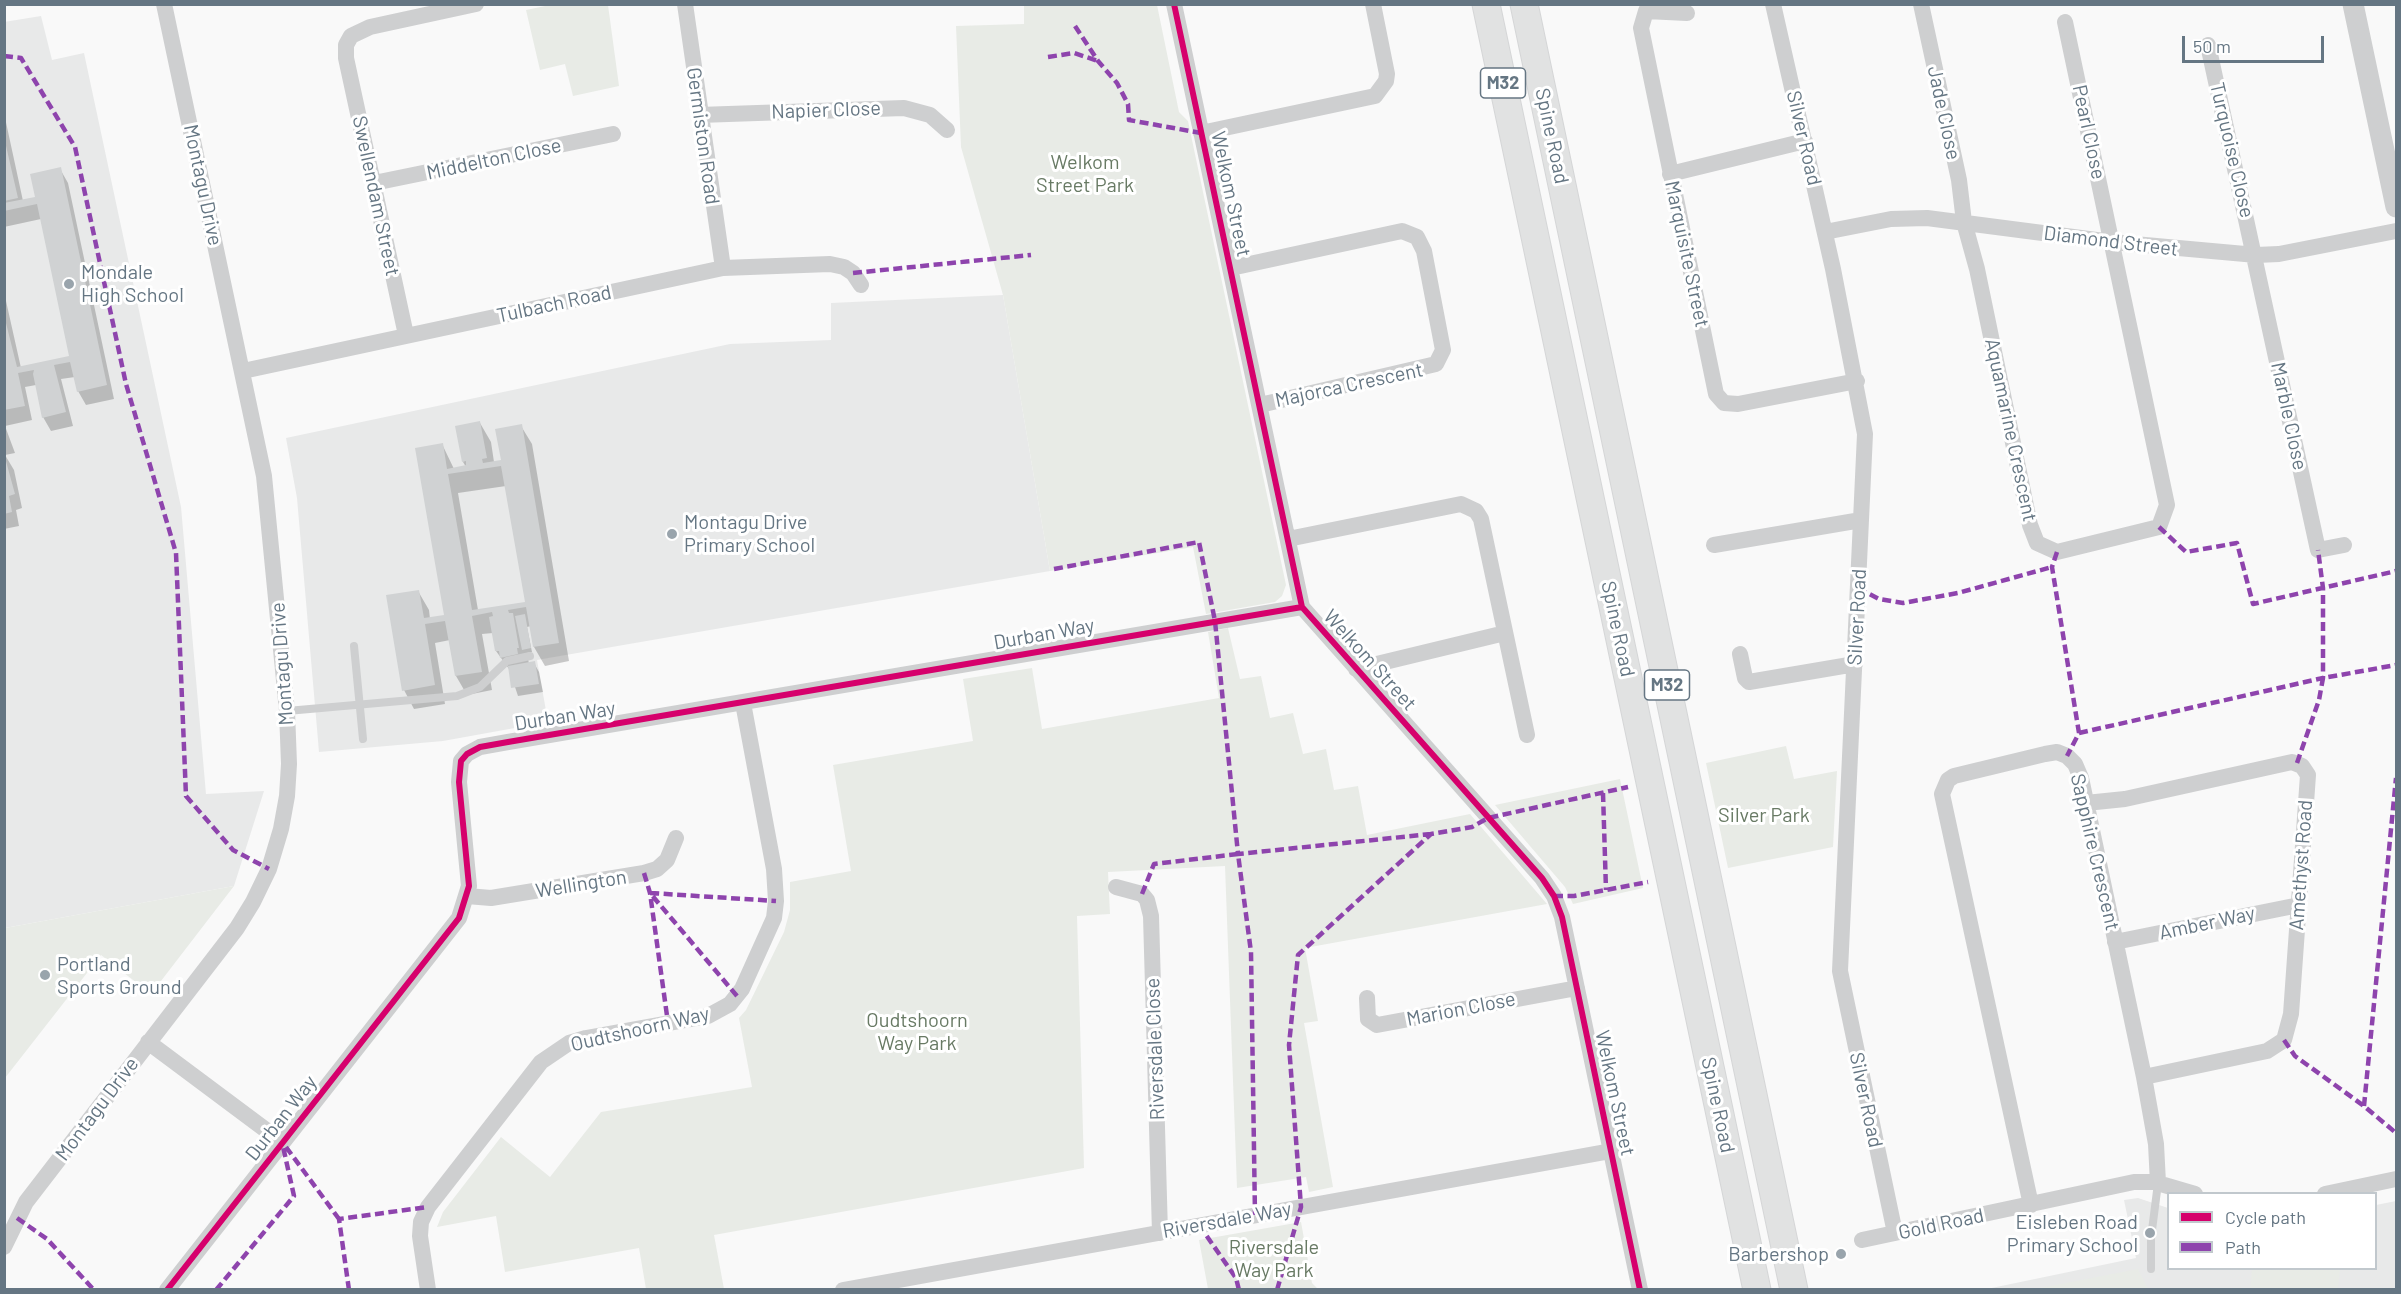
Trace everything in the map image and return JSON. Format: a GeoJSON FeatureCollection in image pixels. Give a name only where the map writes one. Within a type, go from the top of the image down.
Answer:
{"type":"FeatureCollection","features":[{"type":"Feature","properties":{"kind":"main road","name":"Spine Road"},"geometry":{"type":"LineString","coordinates":[[1486,4],[1757,1290]]}},
{"type":"Feature","properties":{"kind":"main road","name":"Spine Road"},"geometry":{"type":"LineString","coordinates":[[1524,4],[1794,1290]]}},
{"type":"Feature","properties":{"kind":"street","name":"Montagu Drive"},"geometry":{"type":"LineString","coordinates":[[4,1248],[26,1202],[237,928],[269,869],[281,829],[286,796],[289,764],[286,711],[264,476],[164,4]]}},
{"type":"Feature","properties":{"kind":"street","name":"Swellendam Street"},"geometry":{"type":"LineString","coordinates":[[406,335],[346,58],[347,40],[358,32],[476,4]]}},
{"type":"Feature","properties":{"kind":"street","name":"Germiston Road"},"geometry":{"type":"LineString","coordinates":[[686,4],[699,115],[723,268]]}},
{"type":"Feature","properties":{"kind":"street","name":"Welkom Street"},"geometry":{"type":"LineString","coordinates":[[1174,4],[1302,607],[1547,885],[1562,917],[1640,1290]]}},
{"type":"Feature","properties":{"kind":"street"},"geometry":{"type":"LineString","coordinates":[[1202,133],[1376,96],[1386,81],[1387,74],[1374,4]]}},
{"type":"Feature","properties":{"kind":"street","name":"Silver Road"},"geometry":{"type":"LineString","coordinates":[[1773,4],[1857,381],[1865,434],[1840,971],[1895,1233]]}},
{"type":"Feature","properties":{"kind":"street","name":"Jade Close"},"geometry":{"type":"LineString","coordinates":[[1921,4],[1959,180],[1964,222]]}},
{"type":"Feature","properties":{"kind":"street"},"geometry":{"type":"LineString","coordinates":[[2353,4],[2397,207]]}},
{"type":"Feature","properties":{"kind":"street","name":"Marquisite Street"},"geometry":{"type":"LineString","coordinates":[[1687,14],[1646,11],[1641,28],[1715,388],[1720,401],[1729,405],[1738,404],[1857,381]]}},
{"type":"Feature","properties":{"kind":"street","name":"Pearl Close"},"geometry":{"type":"LineString","coordinates":[[2065,22],[2112,242]]}},
{"type":"Feature","properties":{"kind":"street","name":"Turquoise Close"},"geometry":{"type":"LineString","coordinates":[[2208,45],[2256,255]]}},
{"type":"Feature","properties":{"kind":"street","name":"Napier Close"},"geometry":{"type":"LineString","coordinates":[[699,115],[904,108],[930,115],[947,130]]}},
{"type":"Feature","properties":{"kind":"street","name":"Middelton Close"},"geometry":{"type":"LineString","coordinates":[[374,183],[614,134]]}},
{"type":"Feature","properties":{"kind":"street"},"geometry":{"type":"LineString","coordinates":[[1670,174],[1805,141]]}},
{"type":"Feature","properties":{"kind":"street","name":"Diamond Street"},"geometry":{"type":"LineString","coordinates":[[1825,232],[1908,217],[1964,222],[2112,242],[2256,255],[2279,254],[2397,231]]}},
{"type":"Feature","properties":{"kind":"street","name":"Aquamarine Crescent"},"geometry":{"type":"LineString","coordinates":[[1964,222],[1977,269],[2030,525],[2037,543],[2057,552],[2159,527],[2165,517],[2167,505],[2165,494],[2112,242]]}},
{"type":"Feature","properties":{"kind":"street","name":"Majorca Crescent"},"geometry":{"type":"LineString","coordinates":[[1231,268],[1402,231],[1417,237],[1424,251],[1443,350],[1436,364],[1260,405]]}},
{"type":"Feature","properties":{"kind":"street","name":"Marble Close"},"geometry":{"type":"LineString","coordinates":[[2256,255],[2318,550],[2344,545]]}},
{"type":"Feature","properties":{"kind":"street","name":"Tulbach Road"},"geometry":{"type":"LineString","coordinates":[[243,371],[723,268],[830,264],[844,267],[853,273],[861,285]]}},
{"type":"Feature","properties":{"kind":"street"},"geometry":{"type":"LineString","coordinates":[[1288,539],[1466,505],[1476,510],[1481,519],[1527,735]]}},
{"type":"Feature","properties":{"kind":"street"},"geometry":{"type":"LineString","coordinates":[[1714,545],[1862,520]]}},
{"type":"Feature","properties":{"kind":"street","name":"Durban Way"},"geometry":{"type":"LineString","coordinates":[[167,1290],[459,918],[467,896],[469,876],[459,782],[461,761],[467,754],[489,746],[1302,607]]}},
{"type":"Feature","properties":{"kind":"street"},"geometry":{"type":"LineString","coordinates":[[1356,669],[1505,633]]}},
{"type":"Feature","properties":{"kind":"street"},"geometry":{"type":"LineString","coordinates":[[1740,654],[1744,678],[1749,682],[1855,664]]}},
{"type":"Feature","properties":{"kind":"street","name":"Oudtshoorn Way"},"geometry":{"type":"LineString","coordinates":[[429,1290],[420,1236],[421,1222],[428,1206],[541,1062],[569,1042],[708,1016],[730,1004],[742,989],[774,918],[776,901],[774,869],[743,703]]}},
{"type":"Feature","properties":{"kind":"street","name":"Sapphire Crescent"},"geometry":{"type":"LineString","coordinates":[[2031,1205],[1942,794],[1948,780],[1954,777],[2057,753],[2075,764],[2086,803],[2144,1077],[2156,1144],[2158,1183]]}},
{"type":"Feature","properties":{"kind":"street","name":"Amethyst Road"},"geometry":{"type":"LineString","coordinates":[[2086,803],[2126,799],[2281,764],[2298,763],[2308,775],[2291,1014],[2284,1040],[2267,1051],[2144,1077]]}},
{"type":"Feature","properties":{"kind":"street","name":"Wellington"},"geometry":{"type":"LineString","coordinates":[[467,896],[491,898],[644,873],[657,869],[667,860],[676,838]]}},
{"type":"Feature","properties":{"kind":"street","name":"Riversdale Close"},"geometry":{"type":"LineString","coordinates":[[1116,887],[1142,894],[1147,900],[1151,916],[1160,1233]]}},
{"type":"Feature","properties":{"kind":"street","name":"Amber Way"},"geometry":{"type":"LineString","coordinates":[[2115,942],[2299,905]]}},
{"type":"Feature","properties":{"kind":"street","name":"Marion Close"},"geometry":{"type":"LineString","coordinates":[[1367,998],[1368,1019],[1377,1025],[1576,988]]}},
{"type":"Feature","properties":{"kind":"street"},"geometry":{"type":"LineString","coordinates":[[148,1042],[282,1142]]}},
{"type":"Feature","properties":{"kind":"street","name":"Riversdale Way"},"geometry":{"type":"LineString","coordinates":[[843,1290],[1611,1151]]}},
{"type":"Feature","properties":{"kind":"street"},"geometry":{"type":"LineString","coordinates":[[2335,1192],[2397,1179]]}},
{"type":"Feature","properties":{"kind":"street","name":"Gold Road"},"geometry":{"type":"LineString","coordinates":[[1862,1240],[2127,1183],[2144,1181],[2158,1183],[2187,1192]]}},
{"type":"Feature","properties":{"kind":"lane"},"geometry":{"type":"LineString","coordinates":[[354,646],[363,739]]}},
{"type":"Feature","properties":{"kind":"lane"},"geometry":{"type":"LineString","coordinates":[[286,711],[472,692],[507,661],[530,656]]}},
{"type":"Feature","properties":{"kind":"lane"},"geometry":{"type":"LineString","coordinates":[[2151,1269],[2151,1238],[2158,1183]]}},
{"type":"Feature","properties":{"kind":"shaded area","name":"Mondale High School"},"geometry":{"type":"Polygon","coordinates":[[[41,16],[52,60],[84,53],[181,507],[206,794],[264,791],[234,886],[5,928],[4,22],[41,16]]]}},
{"type":"Feature","properties":{"kind":"shaded area","name":"Montagu Drive Primary School"},"geometry":{"type":"Polygon","coordinates":[[[1003,295],[1050,571],[537,660],[548,722],[443,741],[319,752],[297,498],[286,438],[730,344],[831,340],[831,303],[1003,295]]]}},
{"type":"Feature","properties":{"kind":"shaded area","name":"Eisleben Road Primary School"},"geometry":{"type":"Polygon","coordinates":[[[2138,1198],[2167,1208],[2167,1270],[2377,1270],[2377,1205],[2396,1201],[2396,1289],[1982,1290],[2136,1258],[2124,1200],[2138,1198]]]}},
{"type":"Feature","properties":{"kind":"green space"},"geometry":{"type":"Polygon","coordinates":[[[550,5],[608,5],[619,86],[573,96],[565,64],[540,70],[526,10],[550,5]]]}},
{"type":"Feature","properties":{"kind":"green space","name":"Welkom Street Park"},"geometry":{"type":"Polygon","coordinates":[[[1024,5],[1157,5],[1179,112],[1188,121],[1286,585],[1282,596],[1275,602],[1206,614],[1193,547],[1050,571],[1003,295],[961,147],[956,26],[1024,24],[1024,5]]]}},
{"type":"Feature","properties":{"kind":"green space","name":"Oudtshoorn Way Park"},"geometry":{"type":"Polygon","coordinates":[[[1228,628],[1240,679],[1261,676],[1270,718],[1293,713],[1303,754],[1326,749],[1334,790],[1358,786],[1367,835],[1470,814],[1547,904],[1305,948],[1318,1021],[1304,1023],[1333,1187],[1309,1192],[1306,1177],[1237,1188],[1225,866],[1108,872],[1110,914],[1077,916],[1084,1168],[714,1235],[724,1289],[646,1289],[639,1248],[505,1272],[496,1216],[437,1227],[443,1212],[501,1137],[550,1177],[601,1112],[752,1087],[739,1018],[746,1010],[784,932],[790,910],[790,882],[851,871],[833,765],[973,741],[963,679],[1032,668],[1042,729],[1219,698],[1208,632],[1228,628]]]}},
{"type":"Feature","properties":{"kind":"green space","name":"Silver Park"},"geometry":{"type":"Polygon","coordinates":[[[1786,746],[1794,779],[1837,771],[1833,847],[1728,868],[1706,763],[1786,746]]]}},
{"type":"Feature","properties":{"kind":"green space"},"geometry":{"type":"Polygon","coordinates":[[[1620,779],[1643,888],[1573,904],[1565,887],[1495,805],[1620,779]]]}},
{"type":"Feature","properties":{"kind":"green space","name":"Portland Sports Ground"},"geometry":{"type":"Polygon","coordinates":[[[234,886],[151,994],[101,955],[5,1078],[5,928],[234,886]]]}},
{"type":"Feature","properties":{"kind":"green space","name":"Riversdale Way Park"},"geometry":{"type":"Polygon","coordinates":[[[1301,1222],[1312,1283],[1318,1289],[1208,1289],[1199,1240],[1301,1222]]]}},
{"type":"Feature","properties":{"kind":"green space"},"geometry":{"type":"Polygon","coordinates":[[[2138,1269],[2148,1289],[2035,1289],[2138,1269]]]}},
{"type":"Feature","properties":{"kind":"green space"},"geometry":{"type":"Polygon","coordinates":[[[2252,1270],[2340,1270],[2338,1289],[2250,1289],[2252,1270]]]}},
{"type":"Feature","properties":{"kind":"building"},"geometry":{"type":"Polygon","coordinates":[[[4,137],[18,198],[4,201],[4,137]]]}},
{"type":"Feature","properties":{"kind":"building"},"geometry":{"type":"Polygon","coordinates":[[[61,167],[107,385],[77,392],[70,362],[54,365],[66,412],[42,418],[34,370],[18,373],[25,406],[4,410],[4,315],[17,367],[69,356],[37,204],[4,211],[4,203],[35,197],[30,174],[61,167]]]}},
{"type":"Feature","properties":{"kind":"building"},"geometry":{"type":"Polygon","coordinates":[[[480,421],[487,458],[482,459],[483,463],[501,460],[495,429],[522,424],[559,643],[533,647],[526,607],[508,610],[509,613],[513,613],[518,654],[500,658],[499,651],[495,651],[489,617],[493,616],[492,612],[472,616],[482,672],[455,676],[445,621],[425,624],[435,685],[402,691],[386,595],[419,590],[424,618],[444,615],[415,448],[443,443],[447,469],[466,465],[466,461],[462,462],[455,426],[480,421]],[[501,466],[448,474],[472,610],[525,602],[501,466]]]}},
{"type":"Feature","properties":{"kind":"building"},"geometry":{"type":"Polygon","coordinates":[[[4,454],[15,494],[9,496],[12,512],[4,514],[4,454]]]}},
{"type":"Feature","properties":{"kind":"building"},"geometry":{"type":"Polygon","coordinates":[[[525,614],[531,648],[522,650],[515,616],[525,614]]]}},
{"type":"Feature","properties":{"kind":"building"},"geometry":{"type":"Polygon","coordinates":[[[535,661],[539,684],[511,688],[508,666],[535,661]]]}},
{"type":"Feature","properties":{"kind":"marked path"},"geometry":{"type":"LineString","coordinates":[[1075,26],[1098,61],[1117,83],[1128,104],[1129,120],[1201,133]]}},
{"type":"Feature","properties":{"kind":"marked path"},"geometry":{"type":"LineString","coordinates":[[1048,57],[1074,53],[1098,61]]}},
{"type":"Feature","properties":{"kind":"marked path"},"geometry":{"type":"LineString","coordinates":[[4,56],[21,58],[75,147],[126,384],[176,553],[186,796],[233,850],[269,869]]}},
{"type":"Feature","properties":{"kind":"marked path"},"geometry":{"type":"LineString","coordinates":[[853,273],[1031,255]]}},
{"type":"Feature","properties":{"kind":"marked path"},"geometry":{"type":"LineString","coordinates":[[2159,527],[2186,552],[2237,543],[2253,604],[2396,571]]}},
{"type":"Feature","properties":{"kind":"marked path"},"geometry":{"type":"LineString","coordinates":[[1054,569],[1199,542],[1215,621],[1238,854],[1431,834]]}},
{"type":"Feature","properties":{"kind":"marked path"},"geometry":{"type":"LineString","coordinates":[[2079,733],[2323,678],[2323,588],[2318,550]]}},
{"type":"Feature","properties":{"kind":"marked path"},"geometry":{"type":"LineString","coordinates":[[2057,552],[2052,567],[2079,733],[2067,756]]}},
{"type":"Feature","properties":{"kind":"marked path"},"geometry":{"type":"LineString","coordinates":[[1858,588],[1879,599],[1903,603],[1958,593],[2052,567]]}},
{"type":"Feature","properties":{"kind":"marked path"},"geometry":{"type":"LineString","coordinates":[[2297,763],[2319,700],[2323,678],[2396,665]]}},
{"type":"Feature","properties":{"kind":"marked path"},"geometry":{"type":"LineString","coordinates":[[2364,1106],[2396,778]]}},
{"type":"Feature","properties":{"kind":"marked path"},"geometry":{"type":"LineString","coordinates":[[1277,1290],[1301,1207],[1289,1045],[1298,955],[1431,834],[1472,827],[1488,818],[1628,787]]}},
{"type":"Feature","properties":{"kind":"marked path"},"geometry":{"type":"LineString","coordinates":[[1603,793],[1606,890]]}},
{"type":"Feature","properties":{"kind":"marked path"},"geometry":{"type":"LineString","coordinates":[[1142,894],[1154,864],[1238,854],[1251,952],[1255,1215]]}},
{"type":"Feature","properties":{"kind":"marked path"},"geometry":{"type":"LineString","coordinates":[[644,873],[650,893],[668,1023]]}},
{"type":"Feature","properties":{"kind":"marked path"},"geometry":{"type":"LineString","coordinates":[[1554,896],[1574,896],[1648,882]]}},
{"type":"Feature","properties":{"kind":"marked path"},"geometry":{"type":"LineString","coordinates":[[737,996],[650,893],[776,901]]}},
{"type":"Feature","properties":{"kind":"marked path"},"geometry":{"type":"LineString","coordinates":[[2284,1040],[2295,1056],[2364,1106],[2396,1133]]}},
{"type":"Feature","properties":{"kind":"marked path"},"geometry":{"type":"LineString","coordinates":[[216,1290],[294,1196],[282,1142]]}},
{"type":"Feature","properties":{"kind":"marked path"},"geometry":{"type":"LineString","coordinates":[[286,1147],[339,1219]]}},
{"type":"Feature","properties":{"kind":"marked path"},"geometry":{"type":"LineString","coordinates":[[349,1290],[339,1219],[428,1207]]}},
{"type":"Feature","properties":{"kind":"marked path"},"geometry":{"type":"LineString","coordinates":[[17,1218],[47,1239],[94,1290]]}},
{"type":"Feature","properties":{"kind":"marked path"},"geometry":{"type":"LineString","coordinates":[[1199,1225],[1236,1278],[1239,1290]]}},
{"type":"Feature","properties":{"kind":"cycle path"},"geometry":{"type":"LineString","coordinates":[[1174,4],[1302,607],[1542,878],[1554,896],[1562,917],[1640,1290]]}},
{"type":"Feature","properties":{"kind":"cycle path"},"geometry":{"type":"LineString","coordinates":[[167,1290],[459,918],[469,886],[459,782],[461,761],[467,754],[480,747],[508,742],[1302,607]]}},
{"type":"Feature","properties":{"kind":"place","name":"Mondale High School"},"geometry":{"type":"Point","coordinates":[69,284]}},
{"type":"Feature","properties":{"kind":"place","name":"Montagu Drive Primary School"},"geometry":{"type":"Point","coordinates":[672,534]}},
{"type":"Feature","properties":{"kind":"place","name":"Portland Sports Ground"},"geometry":{"type":"Point","coordinates":[45,975]}},
{"type":"Feature","properties":{"kind":"place","name":"Eisleben Road Primary School"},"geometry":{"type":"Point","coordinates":[2150,1233]}},
{"type":"Feature","properties":{"kind":"place","name":"Barbershop"},"geometry":{"type":"Point","coordinates":[1841,1254]}}]}
